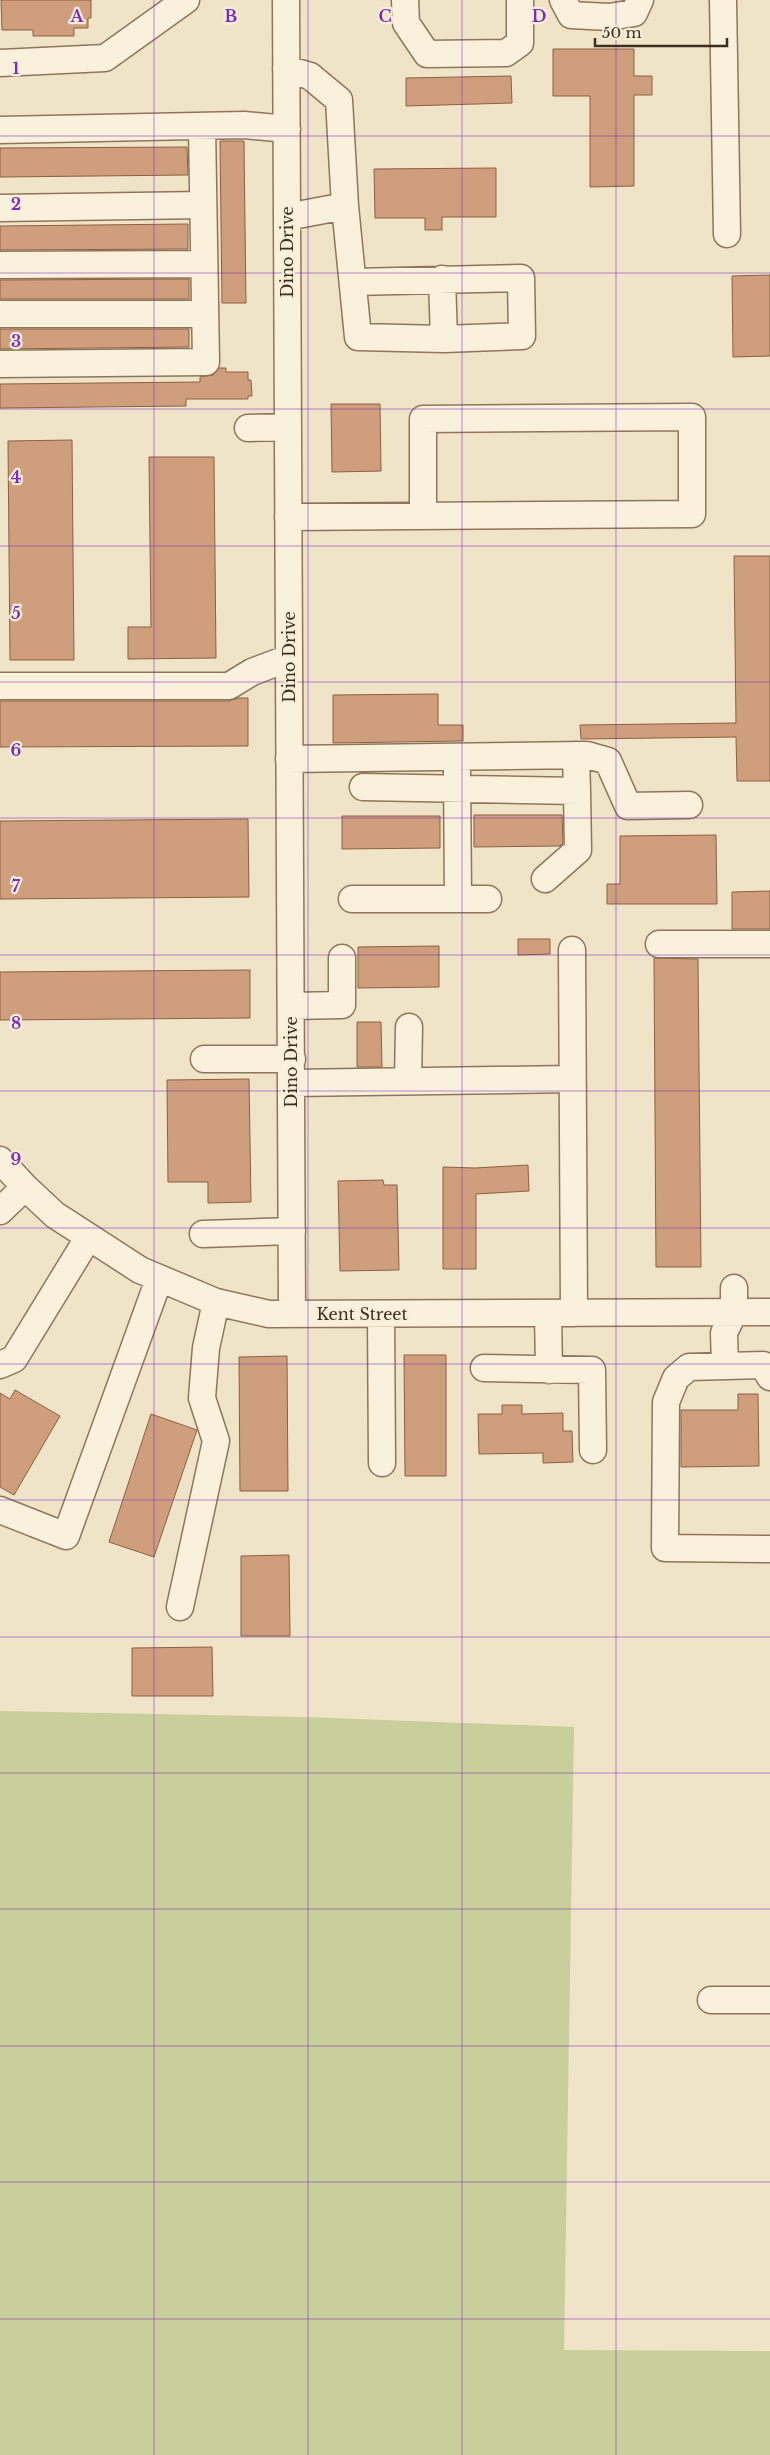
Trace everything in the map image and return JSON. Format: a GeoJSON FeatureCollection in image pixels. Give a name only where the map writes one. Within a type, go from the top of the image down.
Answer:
{"type":"FeatureCollection","features":[{"type":"Feature","properties":{"kind":"street"},"geometry":{"type":"LineString","coordinates":[[0,63],[105,58],[186,0]]}},
{"type":"Feature","properties":{"kind":"street","name":"Dino Drive"},"geometry":{"type":"LineString","coordinates":[[286,0],[289,658],[283,774],[281,933],[291,1006],[292,1314]]}},
{"type":"Feature","properties":{"kind":"street"},"geometry":{"type":"LineString","coordinates":[[404,0],[406,23],[427,54],[506,53],[520,43],[520,0]]}},
{"type":"Feature","properties":{"kind":"street"},"geometry":{"type":"LineString","coordinates":[[562,0],[571,15],[609,17],[634,13],[640,0]]}},
{"type":"Feature","properties":{"kind":"street"},"geometry":{"type":"LineString","coordinates":[[723,0],[727,234]]}},
{"type":"Feature","properties":{"kind":"street"},"geometry":{"type":"LineString","coordinates":[[286,69],[310,76],[338,100],[347,243],[354,282],[358,337],[444,339],[522,336],[521,278],[354,282]]}},
{"type":"Feature","properties":{"kind":"street"},"geometry":{"type":"LineString","coordinates":[[0,130],[244,125],[287,129]]}},
{"type":"Feature","properties":{"kind":"street"},"geometry":{"type":"LineString","coordinates":[[0,364],[206,362],[202,126]]}},
{"type":"Feature","properties":{"kind":"street"},"geometry":{"type":"LineString","coordinates":[[0,208],[203,205]]}},
{"type":"Feature","properties":{"kind":"street"},"geometry":{"type":"LineString","coordinates":[[287,217],[345,206]]}},
{"type":"Feature","properties":{"kind":"street"},"geometry":{"type":"LineString","coordinates":[[0,265],[204,264]]}},
{"type":"Feature","properties":{"kind":"street"},"geometry":{"type":"LineString","coordinates":[[442,279],[444,339]]}},
{"type":"Feature","properties":{"kind":"street"},"geometry":{"type":"LineString","coordinates":[[0,314],[205,314]]}},
{"type":"Feature","properties":{"kind":"street"},"geometry":{"type":"LineString","coordinates":[[288,517],[423,516],[692,514],[692,418],[423,419],[423,516]]}},
{"type":"Feature","properties":{"kind":"street"},"geometry":{"type":"LineString","coordinates":[[248,428],[288,427]]}},
{"type":"Feature","properties":{"kind":"street"},"geometry":{"type":"LineString","coordinates":[[0,686],[230,686],[252,672],[289,658]]}},
{"type":"Feature","properties":{"kind":"street"},"geometry":{"type":"LineString","coordinates":[[545,879],[578,850],[576,755]]}},
{"type":"Feature","properties":{"kind":"street"},"geometry":{"type":"LineString","coordinates":[[283,774],[391,756],[587,755],[608,761],[628,806],[689,805]]}},
{"type":"Feature","properties":{"kind":"street"},"geometry":{"type":"LineString","coordinates":[[391,756],[392,787]]}},
{"type":"Feature","properties":{"kind":"street"},"geometry":{"type":"LineString","coordinates":[[457,756],[458,899]]}},
{"type":"Feature","properties":{"kind":"street"},"geometry":{"type":"LineString","coordinates":[[526,756],[527,790]]}},
{"type":"Feature","properties":{"kind":"street"},"geometry":{"type":"LineString","coordinates":[[363,787],[577,791]]}},
{"type":"Feature","properties":{"kind":"street"},"geometry":{"type":"LineString","coordinates":[[352,899],[488,899]]}},
{"type":"Feature","properties":{"kind":"street"},"geometry":{"type":"LineString","coordinates":[[658,944],[770,944]]}},
{"type":"Feature","properties":{"kind":"street"},"geometry":{"type":"LineString","coordinates":[[572,950],[574,1313]]}},
{"type":"Feature","properties":{"kind":"street"},"geometry":{"type":"LineString","coordinates":[[291,1006],[342,1005],[342,958]]}},
{"type":"Feature","properties":{"kind":"street"},"geometry":{"type":"LineString","coordinates":[[408,1081],[409,1026]]}},
{"type":"Feature","properties":{"kind":"street"},"geometry":{"type":"LineString","coordinates":[[204,1059],[292,1071],[408,1081],[572,1079]]}},
{"type":"Feature","properties":{"kind":"street","name":"Kent Street"},"geometry":{"type":"LineString","coordinates":[[0,1160],[25,1188],[55,1215],[140,1270],[216,1302],[269,1314],[574,1313],[734,1300],[770,1312]]}},
{"type":"Feature","properties":{"kind":"street"},"geometry":{"type":"LineString","coordinates":[[0,1211],[25,1188]]}},
{"type":"Feature","properties":{"kind":"street"},"geometry":{"type":"LineString","coordinates":[[203,1234],[292,1231]]}},
{"type":"Feature","properties":{"kind":"street"},"geometry":{"type":"LineString","coordinates":[[0,1365],[14,1359],[88,1238]]}},
{"type":"Feature","properties":{"kind":"street"},"geometry":{"type":"LineString","coordinates":[[0,1510],[66,1536],[159,1279]]}},
{"type":"Feature","properties":{"kind":"street"},"geometry":{"type":"LineString","coordinates":[[725,1366],[724,1333],[734,1300]]}},
{"type":"Feature","properties":{"kind":"street"},"geometry":{"type":"LineString","coordinates":[[180,1607],[216,1441],[202,1398],[206,1348],[216,1302]]}},
{"type":"Feature","properties":{"kind":"street"},"geometry":{"type":"LineString","coordinates":[[548,1313],[549,1370]]}},
{"type":"Feature","properties":{"kind":"street"},"geometry":{"type":"LineString","coordinates":[[381,1314],[382,1463]]}},
{"type":"Feature","properties":{"kind":"street"},"geometry":{"type":"LineString","coordinates":[[770,1377],[764,1365],[689,1367],[676,1378],[666,1402],[665,1548],[770,1549]]}},
{"type":"Feature","properties":{"kind":"street"},"geometry":{"type":"LineString","coordinates":[[484,1368],[592,1370],[593,1450]]}},
{"type":"Feature","properties":{"kind":"street"},"geometry":{"type":"LineString","coordinates":[[711,2000],[770,2000]]}},
{"type":"Feature","properties":{"kind":"green space"},"geometry":{"type":"Polygon","coordinates":[[[0,1711],[304,1717],[574,1727],[564,2350],[770,2351],[770,2455],[0,2455],[0,1711]]]}},
{"type":"Feature","properties":{"kind":"building"},"geometry":{"type":"Polygon","coordinates":[[[1,0],[91,0],[91,18],[88,18],[88,28],[74,28],[74,36],[33,36],[33,30],[2,30],[1,0]]]}},
{"type":"Feature","properties":{"kind":"building"},"geometry":{"type":"Polygon","coordinates":[[[553,49],[634,49],[634,76],[652,76],[652,95],[634,95],[634,186],[590,187],[590,96],[553,96],[553,49]]]}},
{"type":"Feature","properties":{"kind":"building"},"geometry":{"type":"Polygon","coordinates":[[[511,76],[512,103],[406,106],[406,78],[511,76]]]}},
{"type":"Feature","properties":{"kind":"building"},"geometry":{"type":"Polygon","coordinates":[[[220,141],[244,141],[246,303],[222,303],[220,141]]]}},
{"type":"Feature","properties":{"kind":"building"},"geometry":{"type":"Polygon","coordinates":[[[187,147],[188,175],[0,177],[0,148],[187,147]]]}},
{"type":"Feature","properties":{"kind":"building"},"geometry":{"type":"Polygon","coordinates":[[[496,168],[496,217],[442,217],[442,230],[425,230],[425,218],[375,218],[374,169],[496,168]]]}},
{"type":"Feature","properties":{"kind":"building"},"geometry":{"type":"Polygon","coordinates":[[[188,224],[188,249],[0,250],[0,226],[188,224]]]}},
{"type":"Feature","properties":{"kind":"building"},"geometry":{"type":"Polygon","coordinates":[[[770,275],[770,356],[733,357],[732,276],[770,275]]]}},
{"type":"Feature","properties":{"kind":"building"},"geometry":{"type":"Polygon","coordinates":[[[189,279],[189,299],[0,299],[0,280],[189,279]]]}},
{"type":"Feature","properties":{"kind":"building"},"geometry":{"type":"Polygon","coordinates":[[[0,329],[189,329],[189,347],[0,349],[0,329]]]}},
{"type":"Feature","properties":{"kind":"building"},"geometry":{"type":"Polygon","coordinates":[[[219,368],[226,368],[226,372],[248,372],[248,380],[251,380],[252,396],[248,396],[248,399],[186,399],[186,406],[0,408],[0,384],[200,382],[200,377],[213,375],[219,368]]]}},
{"type":"Feature","properties":{"kind":"building"},"geometry":{"type":"Polygon","coordinates":[[[331,404],[380,404],[381,471],[332,472],[331,404]]]}},
{"type":"Feature","properties":{"kind":"building"},"geometry":{"type":"Polygon","coordinates":[[[72,440],[74,660],[10,660],[8,441],[72,440]]]}},
{"type":"Feature","properties":{"kind":"building"},"geometry":{"type":"Polygon","coordinates":[[[149,457],[214,457],[216,658],[128,659],[128,627],[151,627],[149,457]]]}},
{"type":"Feature","properties":{"kind":"building"},"geometry":{"type":"Polygon","coordinates":[[[734,556],[770,556],[770,781],[737,781],[736,737],[581,739],[580,725],[736,723],[734,556]]]}},
{"type":"Feature","properties":{"kind":"building"},"geometry":{"type":"Polygon","coordinates":[[[438,694],[438,725],[463,725],[463,741],[333,743],[333,695],[438,694]]]}},
{"type":"Feature","properties":{"kind":"building"},"geometry":{"type":"Polygon","coordinates":[[[238,698],[248,698],[248,746],[0,747],[0,701],[229,701],[238,698]]]}},
{"type":"Feature","properties":{"kind":"building"},"geometry":{"type":"Polygon","coordinates":[[[474,815],[562,815],[563,843],[560,846],[474,847],[474,815]]]}},
{"type":"Feature","properties":{"kind":"building"},"geometry":{"type":"Polygon","coordinates":[[[342,816],[440,816],[440,848],[342,849],[342,816]]]}},
{"type":"Feature","properties":{"kind":"building"},"geometry":{"type":"Polygon","coordinates":[[[248,819],[249,897],[0,899],[0,821],[248,819]]]}},
{"type":"Feature","properties":{"kind":"building"},"geometry":{"type":"Polygon","coordinates":[[[716,835],[717,904],[607,904],[607,884],[620,884],[620,836],[716,835]]]}},
{"type":"Feature","properties":{"kind":"building"},"geometry":{"type":"Polygon","coordinates":[[[770,891],[770,929],[732,929],[732,892],[770,891]]]}},
{"type":"Feature","properties":{"kind":"building"},"geometry":{"type":"Polygon","coordinates":[[[518,939],[550,939],[550,954],[518,955],[518,939]]]}},
{"type":"Feature","properties":{"kind":"building"},"geometry":{"type":"Polygon","coordinates":[[[439,946],[439,987],[358,988],[358,947],[439,946]]]}},
{"type":"Feature","properties":{"kind":"building"},"geometry":{"type":"Polygon","coordinates":[[[654,958],[698,959],[701,1267],[656,1267],[654,958]]]}},
{"type":"Feature","properties":{"kind":"building"},"geometry":{"type":"Polygon","coordinates":[[[250,970],[250,1018],[0,1020],[0,972],[250,970]]]}},
{"type":"Feature","properties":{"kind":"building"},"geometry":{"type":"Polygon","coordinates":[[[357,1022],[381,1022],[382,1067],[357,1067],[357,1022]]]}},
{"type":"Feature","properties":{"kind":"building"},"geometry":{"type":"Polygon","coordinates":[[[249,1079],[251,1202],[208,1203],[208,1182],[168,1182],[167,1080],[249,1079]]]}},
{"type":"Feature","properties":{"kind":"building"},"geometry":{"type":"Polygon","coordinates":[[[528,1165],[529,1191],[476,1194],[476,1269],[443,1269],[443,1167],[475,1168],[528,1165]]]}},
{"type":"Feature","properties":{"kind":"building"},"geometry":{"type":"Polygon","coordinates":[[[383,1180],[384,1185],[397,1185],[399,1270],[340,1271],[338,1181],[383,1180]]]}},
{"type":"Feature","properties":{"kind":"building"},"geometry":{"type":"Polygon","coordinates":[[[404,1355],[446,1355],[446,1476],[405,1476],[404,1355]]]}},
{"type":"Feature","properties":{"kind":"building"},"geometry":{"type":"Polygon","coordinates":[[[287,1356],[288,1491],[240,1491],[239,1357],[287,1356]]]}},
{"type":"Feature","properties":{"kind":"building"},"geometry":{"type":"Polygon","coordinates":[[[15,1390],[60,1416],[14,1495],[0,1487],[0,1393],[10,1399],[15,1390]]]}},
{"type":"Feature","properties":{"kind":"building"},"geometry":{"type":"Polygon","coordinates":[[[738,1394],[758,1394],[759,1466],[681,1467],[681,1410],[738,1410],[738,1394]]]}},
{"type":"Feature","properties":{"kind":"building"},"geometry":{"type":"Polygon","coordinates":[[[502,1405],[522,1405],[522,1414],[563,1413],[563,1431],[572,1431],[573,1462],[543,1463],[543,1453],[479,1454],[478,1414],[502,1414],[502,1405]]]}},
{"type":"Feature","properties":{"kind":"building"},"geometry":{"type":"Polygon","coordinates":[[[151,1414],[197,1430],[154,1557],[109,1542],[151,1414]]]}},
{"type":"Feature","properties":{"kind":"building"},"geometry":{"type":"Polygon","coordinates":[[[289,1555],[290,1636],[241,1636],[241,1556],[289,1555]]]}},
{"type":"Feature","properties":{"kind":"building"},"geometry":{"type":"Polygon","coordinates":[[[212,1647],[213,1696],[132,1696],[132,1648],[212,1647]]]}}]}
